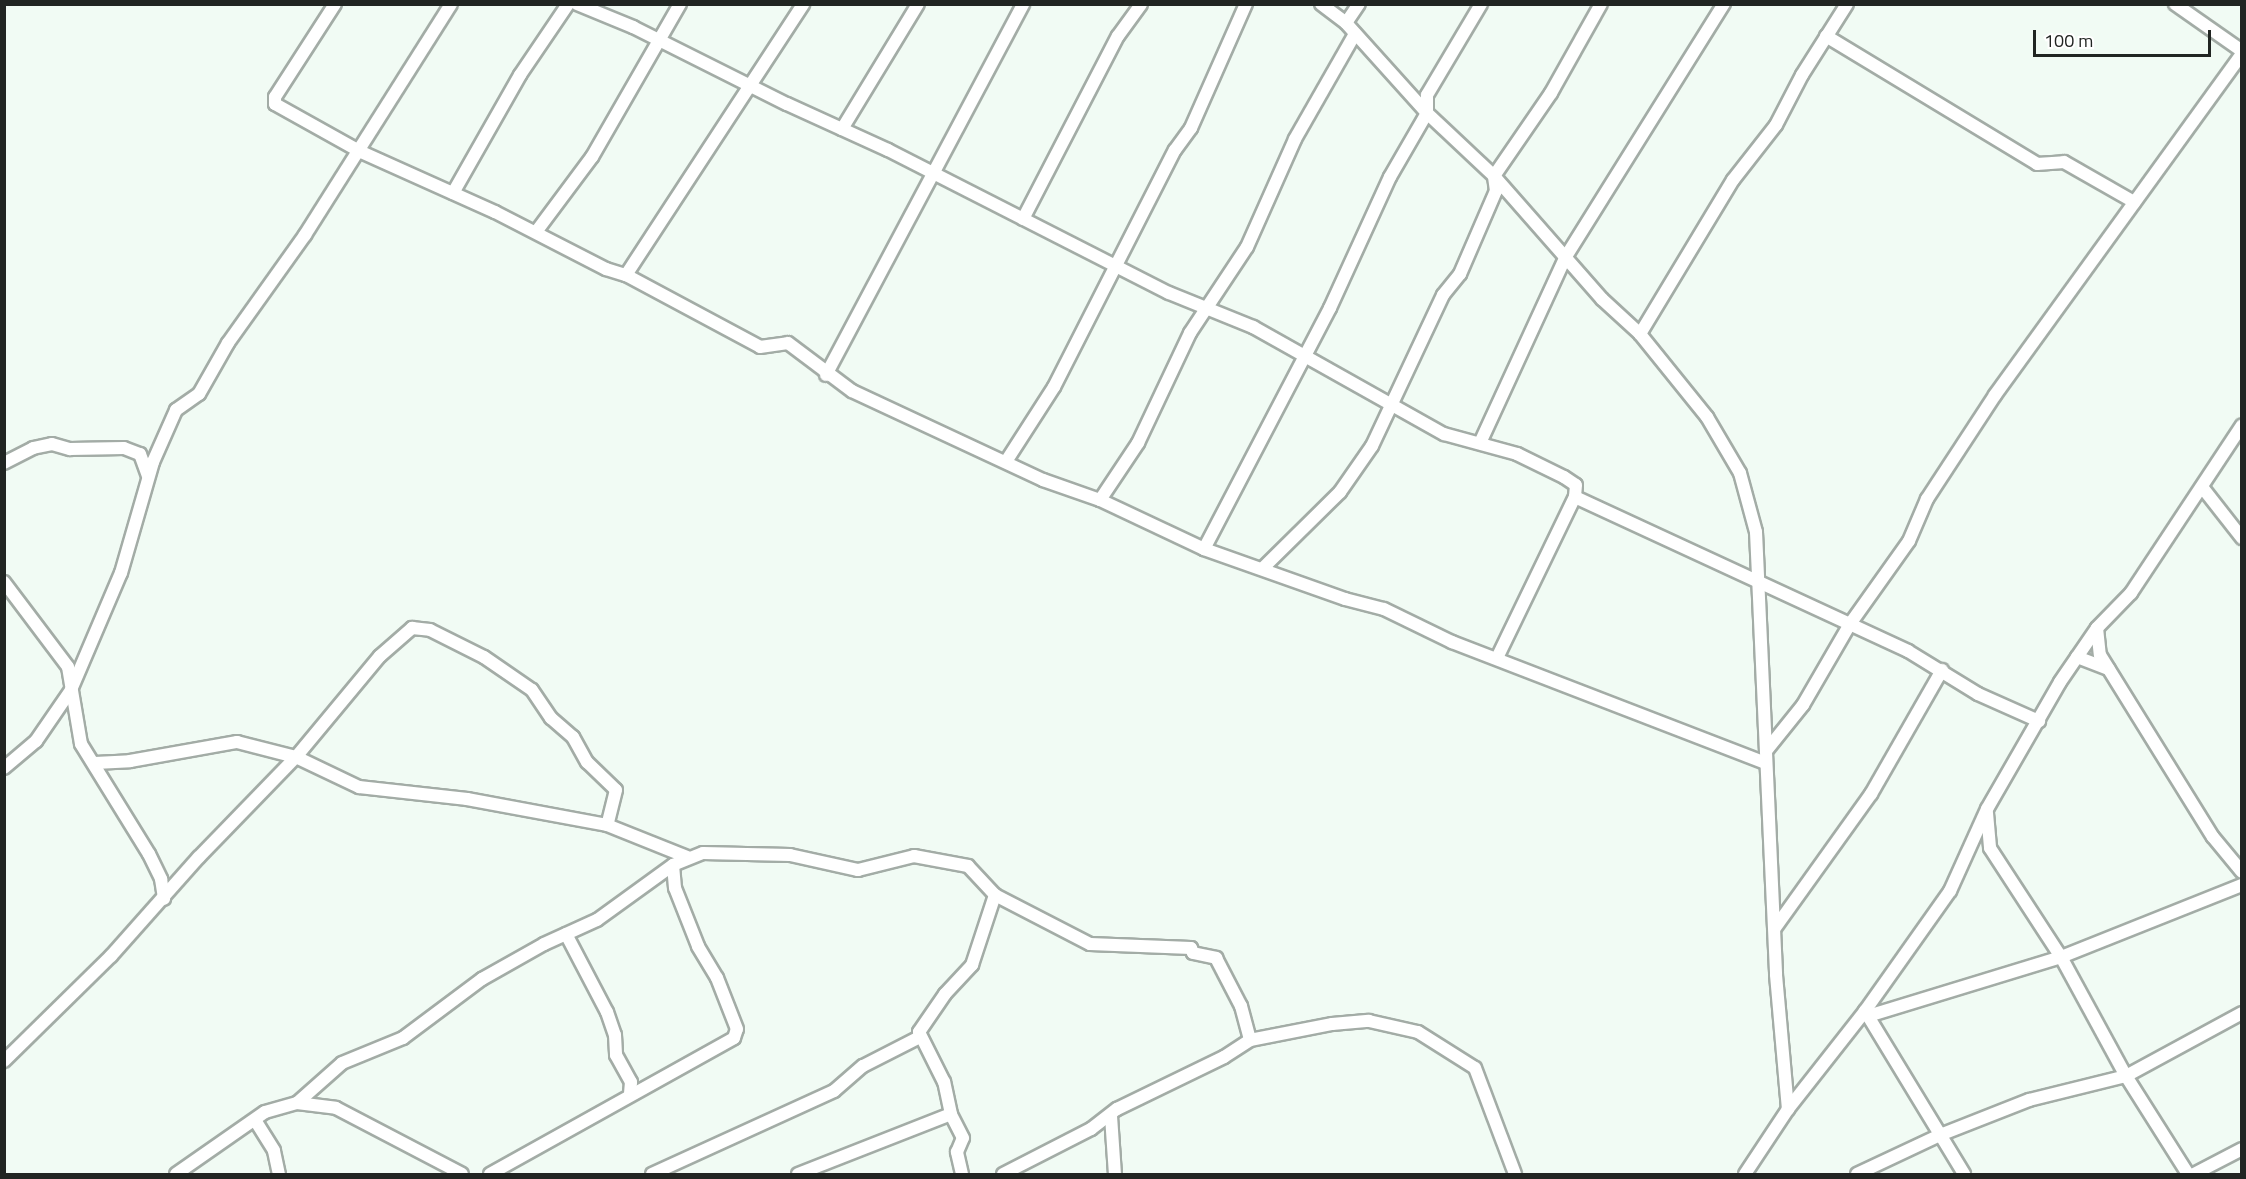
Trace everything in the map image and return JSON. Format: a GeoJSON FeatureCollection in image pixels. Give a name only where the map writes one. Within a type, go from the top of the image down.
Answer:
{"type":"FeatureCollection","features":[{"type":"Feature","properties":{"kind":"street"},"geometry":{"type":"LineString","coordinates":[[335,4],[275,97],[275,104],[359,151],[536,232],[606,269],[626,275],[760,347],[788,343],[817,362],[826,375],[938,432],[1007,460],[1043,480],[1100,500],[1204,549],[1264,567],[1345,599],[1384,609],[1452,642],[1765,757]]}},
{"type":"Feature","properties":{"kind":"street"},"geometry":{"type":"LineString","coordinates":[[4,768],[36,741],[71,690],[121,573],[149,477],[176,410],[199,394],[228,343],[359,151],[451,4]]}},
{"type":"Feature","properties":{"kind":"street"},"geometry":{"type":"LineString","coordinates":[[453,193],[520,75],[568,4]]}},
{"type":"Feature","properties":{"kind":"street"},"geometry":{"type":"LineString","coordinates":[[577,4],[842,129],[1116,267],[1208,310],[1253,327],[1444,434],[1517,454],[1576,485],[1575,497],[1497,658]]}},
{"type":"Feature","properties":{"kind":"street"},"geometry":{"type":"LineString","coordinates":[[536,232],[592,157],[656,40],[680,4]]}},
{"type":"Feature","properties":{"kind":"street"},"geometry":{"type":"LineString","coordinates":[[626,275],[670,212],[748,85],[803,4]]}},
{"type":"Feature","properties":{"kind":"street"},"geometry":{"type":"LineString","coordinates":[[842,129],[918,4]]}},
{"type":"Feature","properties":{"kind":"street"},"geometry":{"type":"LineString","coordinates":[[826,375],[1023,4]]}},
{"type":"Feature","properties":{"kind":"street"},"geometry":{"type":"LineString","coordinates":[[1023,219],[1118,36],[1141,4]]}},
{"type":"Feature","properties":{"kind":"street"},"geometry":{"type":"LineString","coordinates":[[1007,460],[1054,387],[1174,150],[1191,128],[1246,4]]}},
{"type":"Feature","properties":{"kind":"street"},"geometry":{"type":"LineString","coordinates":[[1321,4],[1346,23],[1427,113],[1494,176],[1565,258],[1640,334],[1707,417],[1740,473],[1756,532],[1765,757],[1788,1109]]}},
{"type":"Feature","properties":{"kind":"street"},"geometry":{"type":"LineString","coordinates":[[1346,23],[1359,4]]}},
{"type":"Feature","properties":{"kind":"street"},"geometry":{"type":"LineString","coordinates":[[1204,549],[1302,355],[1330,308],[1390,177],[1427,113],[1427,95],[1481,4]]}},
{"type":"Feature","properties":{"kind":"street"},"geometry":{"type":"LineString","coordinates":[[1264,567],[1340,492],[1372,447],[1443,295],[1460,274],[1497,191],[1494,176],[1551,93],[1601,4]]}},
{"type":"Feature","properties":{"kind":"street"},"geometry":{"type":"LineString","coordinates":[[1480,443],[1565,258],[1724,4]]}},
{"type":"Feature","properties":{"kind":"street"},"geometry":{"type":"LineString","coordinates":[[1640,334],[1722,197],[1776,125],[1826,36],[1847,4]]}},
{"type":"Feature","properties":{"kind":"street"},"geometry":{"type":"LineString","coordinates":[[1765,757],[1803,705],[1850,624],[1909,542],[1927,499],[1973,427],[2241,52],[2175,4]]}},
{"type":"Feature","properties":{"kind":"street"},"geometry":{"type":"LineString","coordinates":[[1100,500],[1123,469],[1173,361],[1247,247],[1295,139],[1355,34]]}},
{"type":"Feature","properties":{"kind":"street"},"geometry":{"type":"LineString","coordinates":[[1826,36],[1906,81],[1947,113],[1963,118],[2037,164],[2064,162],[2134,202]]}},
{"type":"Feature","properties":{"kind":"street"},"geometry":{"type":"LineString","coordinates":[[1745,1174],[1788,1109],[1866,1014],[1950,891],[1987,809],[2077,657],[2097,628],[2131,592],[2241,425]]}},
{"type":"Feature","properties":{"kind":"street"},"geometry":{"type":"LineString","coordinates":[[4,463],[33,448],[52,444],[70,449],[123,448],[140,454],[149,477]]}},
{"type":"Feature","properties":{"kind":"street"},"geometry":{"type":"LineString","coordinates":[[2202,487],[2241,538]]}},
{"type":"Feature","properties":{"kind":"street"},"geometry":{"type":"LineString","coordinates":[[1575,497],[1850,624],[1942,670],[1995,703],[2039,721]]}},
{"type":"Feature","properties":{"kind":"street"},"geometry":{"type":"LineString","coordinates":[[4,582],[68,667],[81,744],[95,763],[153,862],[161,879],[164,899]]}},
{"type":"Feature","properties":{"kind":"street"},"geometry":{"type":"LineString","coordinates":[[4,1061],[61,1009],[296,757],[380,656],[405,632],[419,626],[483,657],[532,690],[551,718],[573,737],[587,762],[616,790],[607,825]]}},
{"type":"Feature","properties":{"kind":"street"},"geometry":{"type":"LineString","coordinates":[[2097,628],[2100,655],[2213,837],[2241,872]]}},
{"type":"Feature","properties":{"kind":"street"},"geometry":{"type":"LineString","coordinates":[[2077,657],[2110,670]]}},
{"type":"Feature","properties":{"kind":"street"},"geometry":{"type":"LineString","coordinates":[[1775,928],[1871,794],[1942,670]]}},
{"type":"Feature","properties":{"kind":"street"},"geometry":{"type":"LineString","coordinates":[[95,763],[130,761],[237,742],[296,757],[359,787],[467,799],[607,825],[687,857]]}},
{"type":"Feature","properties":{"kind":"street"},"geometry":{"type":"LineString","coordinates":[[1987,809],[1990,848],[2061,957],[2126,1076],[2188,1174]]}},
{"type":"Feature","properties":{"kind":"street"},"geometry":{"type":"LineString","coordinates":[[297,1103],[342,1063],[403,1038],[482,979],[618,908],[673,865],[687,857],[703,853],[777,853],[858,870],[902,858],[928,857],[968,866],[995,895],[1090,944],[1191,948],[1193,954],[1216,958],[1240,1006],[1250,1040]]}},
{"type":"Feature","properties":{"kind":"street"},"geometry":{"type":"LineString","coordinates":[[490,1174],[630,1094],[729,1044],[736,1034],[717,978],[683,910],[675,888],[673,865]]}},
{"type":"Feature","properties":{"kind":"street"},"geometry":{"type":"LineString","coordinates":[[1866,1014],[2061,957],[2241,885]]}},
{"type":"Feature","properties":{"kind":"street"},"geometry":{"type":"LineString","coordinates":[[962,1174],[957,1152],[963,1138],[951,1114],[944,1082],[920,1037],[920,1028],[972,965],[995,895]]}},
{"type":"Feature","properties":{"kind":"street"},"geometry":{"type":"LineString","coordinates":[[566,934],[608,1012],[615,1035],[616,1055],[631,1082],[630,1094]]}},
{"type":"Feature","properties":{"kind":"street"},"geometry":{"type":"LineString","coordinates":[[1857,1174],[1940,1135],[2029,1100],[2126,1076],[2241,1013]]}},
{"type":"Feature","properties":{"kind":"street"},"geometry":{"type":"LineString","coordinates":[[1866,1014],[1964,1174]]}},
{"type":"Feature","properties":{"kind":"street"},"geometry":{"type":"LineString","coordinates":[[1003,1174],[1250,1040],[1351,1022],[1386,1023],[1419,1032],[1475,1068],[1515,1174]]}},
{"type":"Feature","properties":{"kind":"street"},"geometry":{"type":"LineString","coordinates":[[652,1174],[817,1100],[845,1084],[863,1066],[920,1037]]}},
{"type":"Feature","properties":{"kind":"street"},"geometry":{"type":"LineString","coordinates":[[176,1174],[272,1109],[297,1103],[336,1108],[462,1174]]}},
{"type":"Feature","properties":{"kind":"street"},"geometry":{"type":"LineString","coordinates":[[798,1174],[951,1114]]}},
{"type":"Feature","properties":{"kind":"street"},"geometry":{"type":"LineString","coordinates":[[1111,1116],[1115,1174]]}},
{"type":"Feature","properties":{"kind":"street"},"geometry":{"type":"LineString","coordinates":[[255,1120],[274,1151],[279,1174]]}},
{"type":"Feature","properties":{"kind":"street"},"geometry":{"type":"LineString","coordinates":[[2194,1174],[2241,1149]]}},
{"type":"Feature","properties":{"kind":"street"},"geometry":{"type":"LineString","coordinates":[[1757,1158],[1757,1174]]}}]}
